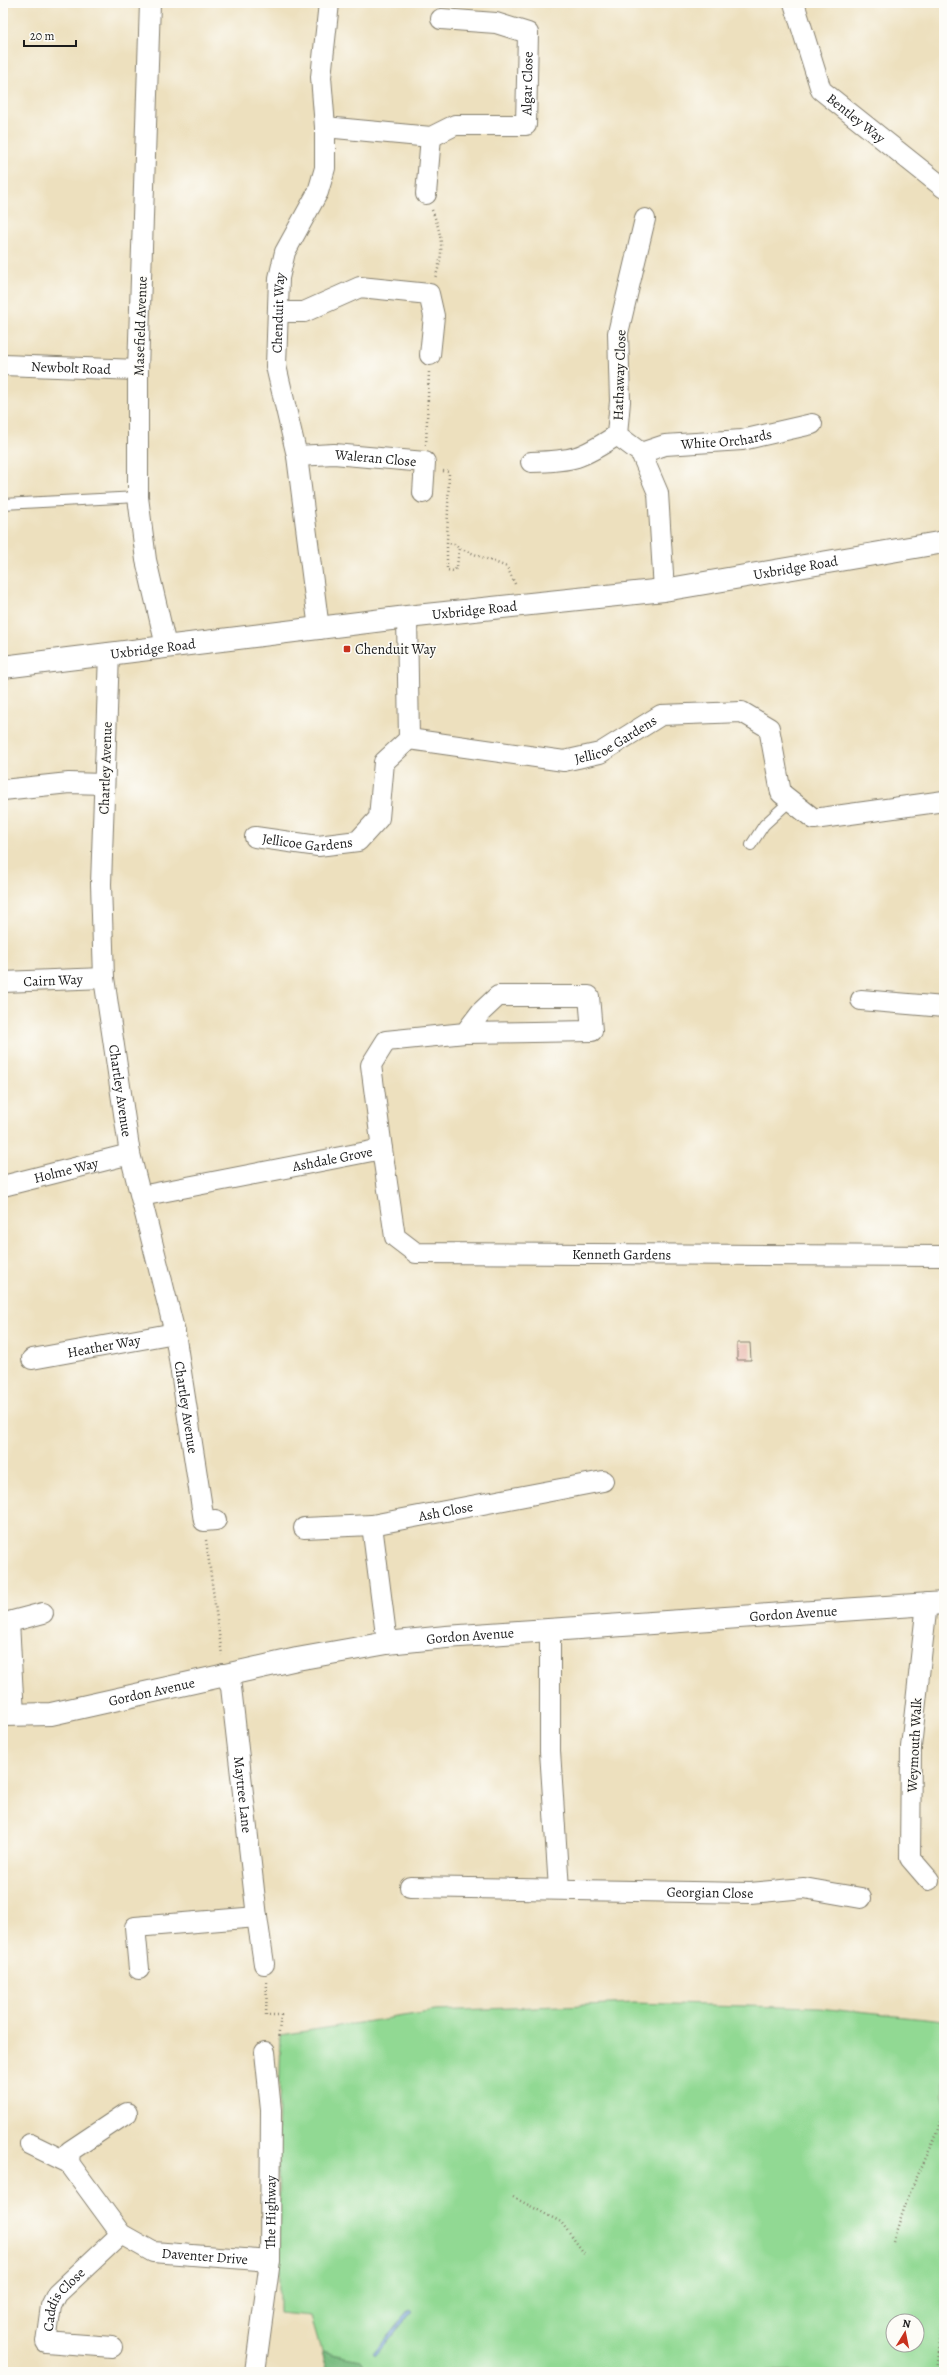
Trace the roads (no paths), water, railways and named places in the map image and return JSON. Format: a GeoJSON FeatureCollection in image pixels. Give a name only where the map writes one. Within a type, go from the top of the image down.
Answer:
{"type":"FeatureCollection","features":[{"type":"Feature","properties":{"kind":"main road","name":"Uxbridge Road"},"geometry":{"type":"LineString","coordinates":[[3,667],[406,617],[664,590],[944,542]]}},
{"type":"Feature","properties":{"kind":"main road","name":"Gordon Avenue"},"geometry":{"type":"LineString","coordinates":[[8,1715],[51,1714],[224,1674],[387,1644],[446,1637],[935,1603]]}},
{"type":"Feature","properties":{"kind":"street","name":"Masefield Avenue"},"geometry":{"type":"LineString","coordinates":[[150,3],[138,370],[138,497],[146,560],[166,646]]}},
{"type":"Feature","properties":{"kind":"street","name":"Chenduit Way"},"geometry":{"type":"LineString","coordinates":[[319,629],[297,456],[276,366],[280,278],[285,252],[318,192],[325,168],[325,127],[321,76],[329,3]]}},
{"type":"Feature","properties":{"kind":"street","name":"Bentley Way"},"geometry":{"type":"LineString","coordinates":[[794,3],[821,90],[944,188]]}},
{"type":"Feature","properties":{"kind":"street","name":"Algar Close"},"geometry":{"type":"LineString","coordinates":[[431,137],[455,125],[526,125],[528,33],[496,23],[440,19]]}},
{"type":"Feature","properties":{"kind":"street"},"geometry":{"type":"LineString","coordinates":[[325,127],[431,137],[426,194]]}},
{"type":"Feature","properties":{"kind":"street","name":"Hathaway Close"},"geometry":{"type":"LineString","coordinates":[[641,453],[616,435],[620,401],[618,333],[644,219]]}},
{"type":"Feature","properties":{"kind":"street"},"geometry":{"type":"LineString","coordinates":[[279,312],[304,312],[360,286],[429,294],[434,316],[430,355]]}},
{"type":"Feature","properties":{"kind":"street","name":"Newbolt Road"},"geometry":{"type":"LineString","coordinates":[[3,365],[138,370]]}},
{"type":"Feature","properties":{"kind":"street","name":"White Orchards"},"geometry":{"type":"LineString","coordinates":[[641,453],[665,445],[742,440],[812,424]]}},
{"type":"Feature","properties":{"kind":"street"},"geometry":{"type":"LineString","coordinates":[[531,462],[568,461],[591,452],[616,435]]}},
{"type":"Feature","properties":{"kind":"street"},"geometry":{"type":"LineString","coordinates":[[641,453],[658,493],[664,590]]}},
{"type":"Feature","properties":{"kind":"street","name":"Waleran Close"},"geometry":{"type":"LineString","coordinates":[[297,456],[334,454],[425,465],[423,493]]}},
{"type":"Feature","properties":{"kind":"street"},"geometry":{"type":"LineString","coordinates":[[406,617],[409,739]]}},
{"type":"Feature","properties":{"kind":"street","name":"Chartley Avenue"},"geometry":{"type":"LineString","coordinates":[[109,653],[101,884],[104,978],[130,1154],[175,1333],[210,1520]]}},
{"type":"Feature","properties":{"kind":"street","name":"Jellicoe Gardens"},"geometry":{"type":"LineString","coordinates":[[255,837],[318,846],[358,841],[379,818],[384,762],[409,739],[564,761],[600,753],[661,715],[742,712],[769,728],[781,793],[814,819],[944,801]]}},
{"type":"Feature","properties":{"kind":"street"},"geometry":{"type":"LineString","coordinates":[[3,790],[69,783],[104,784]]}},
{"type":"Feature","properties":{"kind":"street","name":"Cairn Way"},"geometry":{"type":"LineString","coordinates":[[3,982],[104,978]]}},
{"type":"Feature","properties":{"kind":"street","name":"Ashdale Grove"},"geometry":{"type":"LineString","coordinates":[[141,1196],[382,1149],[371,1065],[386,1041],[465,1033],[592,1031],[589,996],[498,996],[481,1012],[465,1033]]}},
{"type":"Feature","properties":{"kind":"street"},"geometry":{"type":"LineString","coordinates":[[861,1000],[944,1007]]}},
{"type":"Feature","properties":{"kind":"street","name":"Kenneth Gardens"},"geometry":{"type":"LineString","coordinates":[[382,1149],[395,1237],[416,1253],[944,1256]]}},
{"type":"Feature","properties":{"kind":"street","name":"Holme Way"},"geometry":{"type":"LineString","coordinates":[[3,1186],[130,1154]]}},
{"type":"Feature","properties":{"kind":"street","name":"Heather Way"},"geometry":{"type":"LineString","coordinates":[[32,1359],[175,1333]]}},
{"type":"Feature","properties":{"kind":"street","name":"Ash Close"},"geometry":{"type":"LineString","coordinates":[[304,1528],[372,1525],[603,1481]]}},
{"type":"Feature","properties":{"kind":"street"},"geometry":{"type":"LineString","coordinates":[[372,1525],[387,1644]]}},
{"type":"Feature","properties":{"kind":"street","name":"Weymouth Walk"},"geometry":{"type":"LineString","coordinates":[[929,1880],[910,1858],[911,1747],[935,1603]]}},
{"type":"Feature","properties":{"kind":"street"},"geometry":{"type":"LineString","coordinates":[[8,1715],[9,1622],[43,1613]]}},
{"type":"Feature","properties":{"kind":"street"},"geometry":{"type":"LineString","coordinates":[[550,1630],[550,1751],[559,1889]]}},
{"type":"Feature","properties":{"kind":"street","name":"Maytree Lane"},"geometry":{"type":"LineString","coordinates":[[224,1674],[231,1687],[257,1917],[264,1964]]}},
{"type":"Feature","properties":{"kind":"street","name":"Georgian Close"},"geometry":{"type":"LineString","coordinates":[[410,1888],[750,1893],[804,1888],[861,1898]]}},
{"type":"Feature","properties":{"kind":"street"},"geometry":{"type":"LineString","coordinates":[[139,1969],[135,1927],[257,1917]]}},
{"type":"Feature","properties":{"kind":"street","name":"The Highway"},"geometry":{"type":"LineString","coordinates":[[255,2372],[270,2261],[271,2110],[265,2052]]}},
{"type":"Feature","properties":{"kind":"street"},"geometry":{"type":"LineString","coordinates":[[69,2163],[70,2151],[127,2112]]}},
{"type":"Feature","properties":{"kind":"street"},"geometry":{"type":"LineString","coordinates":[[30,2144],[69,2163],[121,2234]]}},
{"type":"Feature","properties":{"kind":"street","name":"Daventer Drive"},"geometry":{"type":"LineString","coordinates":[[121,2234],[153,2252],[270,2261]]}},
{"type":"Feature","properties":{"kind":"street","name":"Caddis Close"},"geometry":{"type":"LineString","coordinates":[[112,2347],[46,2342],[51,2306],[57,2294],[121,2234]]}},
{"type":"Feature","properties":{"kind":"lane"},"geometry":{"type":"LineString","coordinates":[[3,504],[138,497]]}},
{"type":"Feature","properties":{"kind":"lane"},"geometry":{"type":"LineString","coordinates":[[751,845],[764,825],[790,801]]}},
{"type":"Feature","properties":{"kind":"water"},"geometry":{"type":"Polygon","coordinates":[[[410,2309],[413,2311],[375,2356],[373,2354],[410,2309]]]}},
{"type":"Feature","properties":{"kind":"place","name":"Chenduit Way"},"geometry":{"type":"Point","coordinates":[347,649]}}]}
